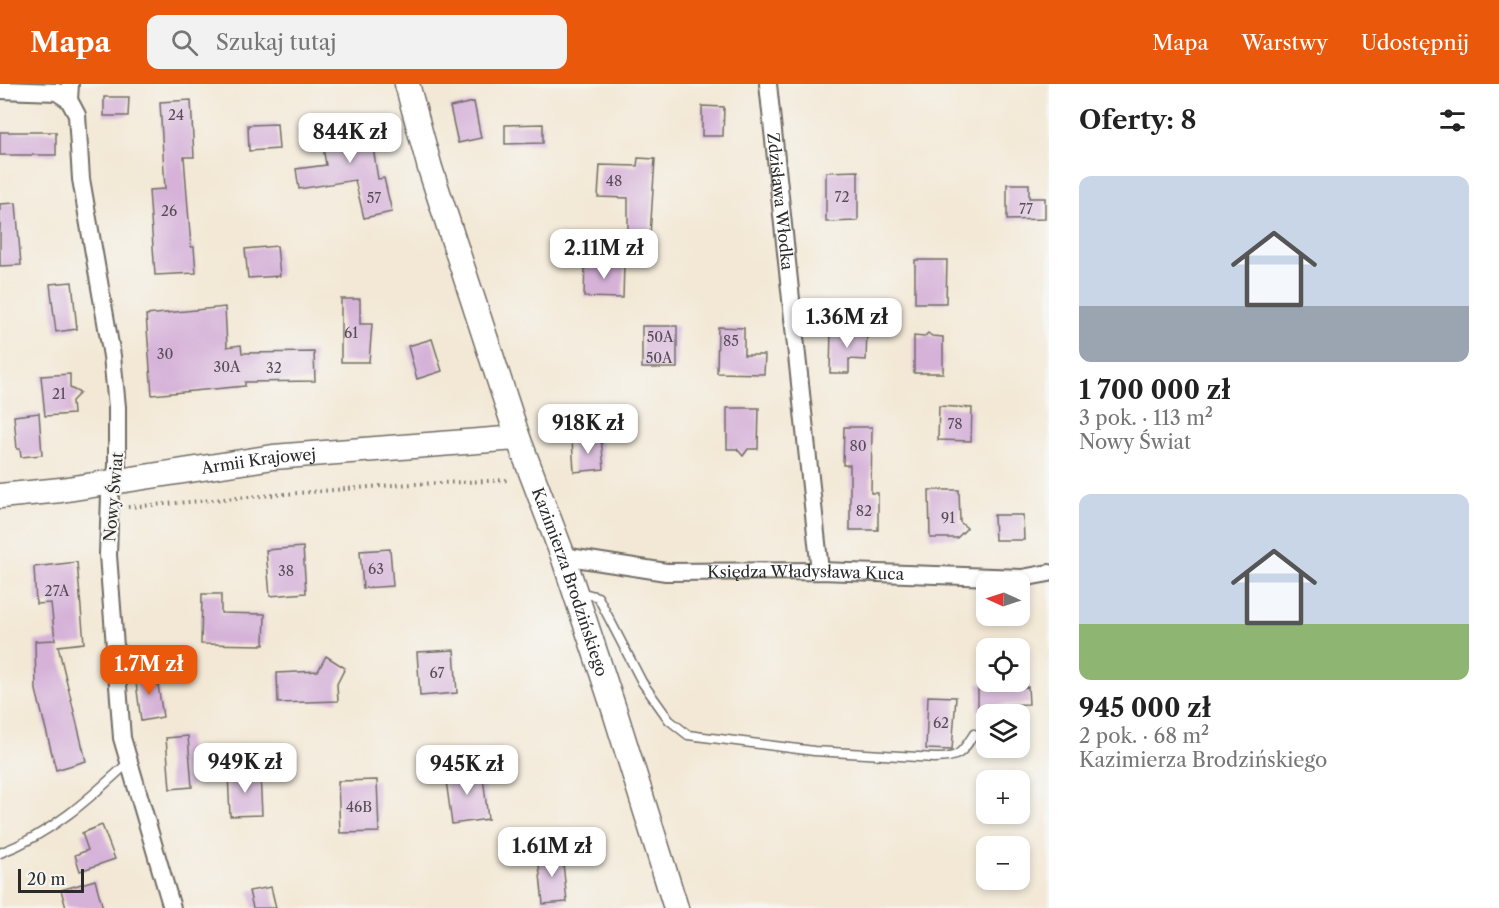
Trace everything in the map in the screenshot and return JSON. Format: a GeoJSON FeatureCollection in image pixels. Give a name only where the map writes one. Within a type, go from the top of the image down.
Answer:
{"type":"FeatureCollection","features":[{"type":"Feature","properties":{"kind":"main road","name":"Kazimierza Brodzińskiego"},"geometry":{"type":"LineString","coordinates":[[407,84],[430,168],[518,438],[563,556],[657,842],[676,908]]}},
{"type":"Feature","properties":{"kind":"main road","name":"Armii Krajowej"},"geometry":{"type":"LineString","coordinates":[[0,496],[273,457],[518,438]]}},
{"type":"Feature","properties":{"kind":"street","name":"Zdzisława Włodka"},"geometry":{"type":"LineString","coordinates":[[768,84],[820,572]]}},
{"type":"Feature","properties":{"kind":"street"},"geometry":{"type":"LineString","coordinates":[[0,90],[70,92]]}},
{"type":"Feature","properties":{"kind":"street","name":"Nowy Świat"},"geometry":{"type":"LineString","coordinates":[[70,92],[76,116],[81,178],[112,356],[118,439],[109,509],[108,555],[122,738],[172,908]]}},
{"type":"Feature","properties":{"kind":"street","name":"Księdza Władysława Kuca"},"geometry":{"type":"LineString","coordinates":[[563,556],[666,572],[820,572],[1022,578],[1049,573]]}},
{"type":"Feature","properties":{"kind":"lane"},"geometry":{"type":"LineString","coordinates":[[574,590],[598,597],[642,682],[669,720],[688,735],[814,751],[954,758],[962,753],[974,734]]}},
{"type":"Feature","properties":{"kind":"lane"},"geometry":{"type":"LineString","coordinates":[[0,853],[53,825],[81,806],[129,762]]}},
{"type":"Feature","properties":{"kind":"path"},"geometry":{"type":"LineString","coordinates":[[109,509],[394,485],[533,478]]}},
{"type":"Feature","properties":{"kind":"building"},"geometry":{"type":"Polygon","coordinates":[[[104,97],[129,97],[128,116],[104,116],[104,97]]]}},
{"type":"Feature","properties":{"kind":"building"},"geometry":{"type":"Polygon","coordinates":[[[191,100],[194,157],[184,157],[191,247],[194,247],[196,273],[155,275],[149,190],[165,189],[160,102],[191,100]]]}},
{"type":"Feature","properties":{"kind":"building"},"geometry":{"type":"Polygon","coordinates":[[[474,102],[481,138],[458,143],[450,107],[474,102]]]}},
{"type":"Feature","properties":{"kind":"building"},"geometry":{"type":"Polygon","coordinates":[[[702,106],[724,107],[723,136],[702,136],[702,106]]]}},
{"type":"Feature","properties":{"kind":"building"},"geometry":{"type":"Polygon","coordinates":[[[368,116],[378,179],[384,178],[392,212],[364,218],[355,180],[299,189],[296,169],[326,165],[319,123],[368,116]]]}},
{"type":"Feature","properties":{"kind":"building"},"geometry":{"type":"Polygon","coordinates":[[[277,124],[279,149],[249,151],[248,125],[277,124]]]}},
{"type":"Feature","properties":{"kind":"building"},"geometry":{"type":"Polygon","coordinates":[[[543,124],[543,143],[505,144],[505,125],[543,124]]]}},
{"type":"Feature","properties":{"kind":"building"},"geometry":{"type":"Polygon","coordinates":[[[0,132],[56,132],[56,155],[0,155],[0,132]]]}},
{"type":"Feature","properties":{"kind":"building"},"geometry":{"type":"Polygon","coordinates":[[[638,158],[655,159],[650,236],[628,236],[628,198],[598,197],[600,165],[637,166],[638,158]]]}},
{"type":"Feature","properties":{"kind":"building"},"geometry":{"type":"Polygon","coordinates":[[[858,171],[858,221],[826,222],[826,172],[858,171]]]}},
{"type":"Feature","properties":{"kind":"building"},"geometry":{"type":"Polygon","coordinates":[[[1007,184],[1029,184],[1029,198],[1045,198],[1045,219],[1007,220],[1007,184]]]}},
{"type":"Feature","properties":{"kind":"building"},"geometry":{"type":"Polygon","coordinates":[[[16,203],[21,265],[0,266],[0,204],[16,203]]]}},
{"type":"Feature","properties":{"kind":"building"},"geometry":{"type":"Polygon","coordinates":[[[277,246],[280,276],[248,278],[245,249],[277,246]]]}},
{"type":"Feature","properties":{"kind":"building"},"geometry":{"type":"Polygon","coordinates":[[[915,260],[947,260],[946,303],[915,303],[915,260]]]}},
{"type":"Feature","properties":{"kind":"building"},"geometry":{"type":"Polygon","coordinates":[[[585,263],[624,264],[623,298],[584,297],[585,263]]]}},
{"type":"Feature","properties":{"kind":"building"},"geometry":{"type":"Polygon","coordinates":[[[72,282],[77,329],[56,332],[50,284],[72,282]]]}},
{"type":"Feature","properties":{"kind":"building"},"geometry":{"type":"Polygon","coordinates":[[[341,299],[360,299],[360,324],[372,324],[369,362],[341,362],[341,299]]]}},
{"type":"Feature","properties":{"kind":"building"},"geometry":{"type":"Polygon","coordinates":[[[225,307],[227,347],[241,345],[242,353],[314,352],[315,381],[245,382],[245,386],[152,395],[146,315],[225,307]]]}},
{"type":"Feature","properties":{"kind":"building"},"geometry":{"type":"Polygon","coordinates":[[[642,326],[677,326],[677,368],[642,368],[642,326]]]}},
{"type":"Feature","properties":{"kind":"building"},"geometry":{"type":"Polygon","coordinates":[[[718,327],[744,328],[744,355],[765,355],[764,374],[717,373],[718,327]]]}},
{"type":"Feature","properties":{"kind":"building"},"geometry":{"type":"Polygon","coordinates":[[[831,329],[867,330],[866,360],[849,359],[849,373],[830,373],[831,329]]]}},
{"type":"Feature","properties":{"kind":"building"},"geometry":{"type":"Polygon","coordinates":[[[928,333],[932,336],[943,337],[943,373],[914,373],[914,336],[924,337],[928,333]]]}},
{"type":"Feature","properties":{"kind":"building"},"geometry":{"type":"Polygon","coordinates":[[[432,339],[442,371],[417,379],[408,346],[432,339]]]}},
{"type":"Feature","properties":{"kind":"building"},"geometry":{"type":"Polygon","coordinates":[[[70,374],[70,388],[80,393],[72,401],[73,414],[45,416],[41,376],[70,374]]]}},
{"type":"Feature","properties":{"kind":"building"},"geometry":{"type":"Polygon","coordinates":[[[939,406],[972,408],[971,441],[938,440],[939,406]]]}},
{"type":"Feature","properties":{"kind":"building"},"geometry":{"type":"Polygon","coordinates":[[[727,408],[759,408],[758,449],[748,449],[743,456],[737,449],[727,449],[727,408]]]}},
{"type":"Feature","properties":{"kind":"building"},"geometry":{"type":"Polygon","coordinates":[[[39,413],[42,455],[21,457],[20,449],[17,449],[14,416],[39,413]]]}},
{"type":"Feature","properties":{"kind":"building"},"geometry":{"type":"Polygon","coordinates":[[[844,427],[872,427],[871,493],[878,493],[878,530],[850,530],[850,465],[843,465],[844,427]]]}},
{"type":"Feature","properties":{"kind":"building"},"geometry":{"type":"Polygon","coordinates":[[[601,438],[604,469],[574,472],[572,440],[601,438]]]}},
{"type":"Feature","properties":{"kind":"building"},"geometry":{"type":"Polygon","coordinates":[[[929,490],[959,490],[960,522],[967,528],[957,538],[930,538],[929,490]]]}},
{"type":"Feature","properties":{"kind":"building"},"geometry":{"type":"Polygon","coordinates":[[[994,515],[1023,515],[1024,540],[995,540],[994,515]]]}},
{"type":"Feature","properties":{"kind":"building"},"geometry":{"type":"Polygon","coordinates":[[[303,547],[306,593],[270,596],[266,550],[303,547]]]}},
{"type":"Feature","properties":{"kind":"building"},"geometry":{"type":"Polygon","coordinates":[[[390,549],[393,586],[363,588],[360,551],[390,549]]]}},
{"type":"Feature","properties":{"kind":"building"},"geometry":{"type":"Polygon","coordinates":[[[77,562],[84,643],[58,646],[86,761],[56,770],[36,690],[35,641],[55,640],[51,603],[36,604],[34,567],[77,562]]]}},
{"type":"Feature","properties":{"kind":"building"},"geometry":{"type":"Polygon","coordinates":[[[202,594],[221,594],[221,613],[265,614],[264,645],[201,644],[202,594]]]}},
{"type":"Feature","properties":{"kind":"building"},"geometry":{"type":"Polygon","coordinates":[[[454,650],[457,693],[420,696],[417,652],[454,650]]]}},
{"type":"Feature","properties":{"kind":"building"},"geometry":{"type":"Polygon","coordinates":[[[326,656],[345,668],[337,684],[338,701],[278,703],[277,673],[318,671],[326,656]]]}},
{"type":"Feature","properties":{"kind":"building"},"geometry":{"type":"Polygon","coordinates":[[[156,672],[163,717],[141,721],[135,675],[156,672]]]}},
{"type":"Feature","properties":{"kind":"building"},"geometry":{"type":"Polygon","coordinates":[[[978,692],[1028,692],[1029,704],[978,704],[978,692]]]}},
{"type":"Feature","properties":{"kind":"building"},"geometry":{"type":"Polygon","coordinates":[[[928,696],[956,697],[952,750],[926,749],[928,696]]]}},
{"type":"Feature","properties":{"kind":"building"},"geometry":{"type":"Polygon","coordinates":[[[188,736],[192,787],[170,789],[166,738],[188,736]]]}},
{"type":"Feature","properties":{"kind":"building"},"geometry":{"type":"Polygon","coordinates":[[[482,768],[488,819],[452,824],[445,773],[482,768]]]}},
{"type":"Feature","properties":{"kind":"building"},"geometry":{"type":"Polygon","coordinates":[[[260,773],[262,815],[230,816],[228,774],[260,773]]]}},
{"type":"Feature","properties":{"kind":"building"},"geometry":{"type":"Polygon","coordinates":[[[377,780],[379,832],[340,833],[338,781],[377,780]]]}},
{"type":"Feature","properties":{"kind":"building"},"geometry":{"type":"Polygon","coordinates":[[[102,825],[115,859],[80,871],[75,855],[88,850],[82,833],[102,825]]]}},
{"type":"Feature","properties":{"kind":"building"},"geometry":{"type":"Polygon","coordinates":[[[562,853],[567,902],[543,904],[538,855],[562,853]]]}},
{"type":"Feature","properties":{"kind":"building"},"geometry":{"type":"Polygon","coordinates":[[[95,880],[103,908],[66,908],[61,890],[95,880]]]}},
{"type":"Feature","properties":{"kind":"building"},"geometry":{"type":"Polygon","coordinates":[[[271,887],[276,908],[253,908],[249,891],[271,887]]]}}]}
